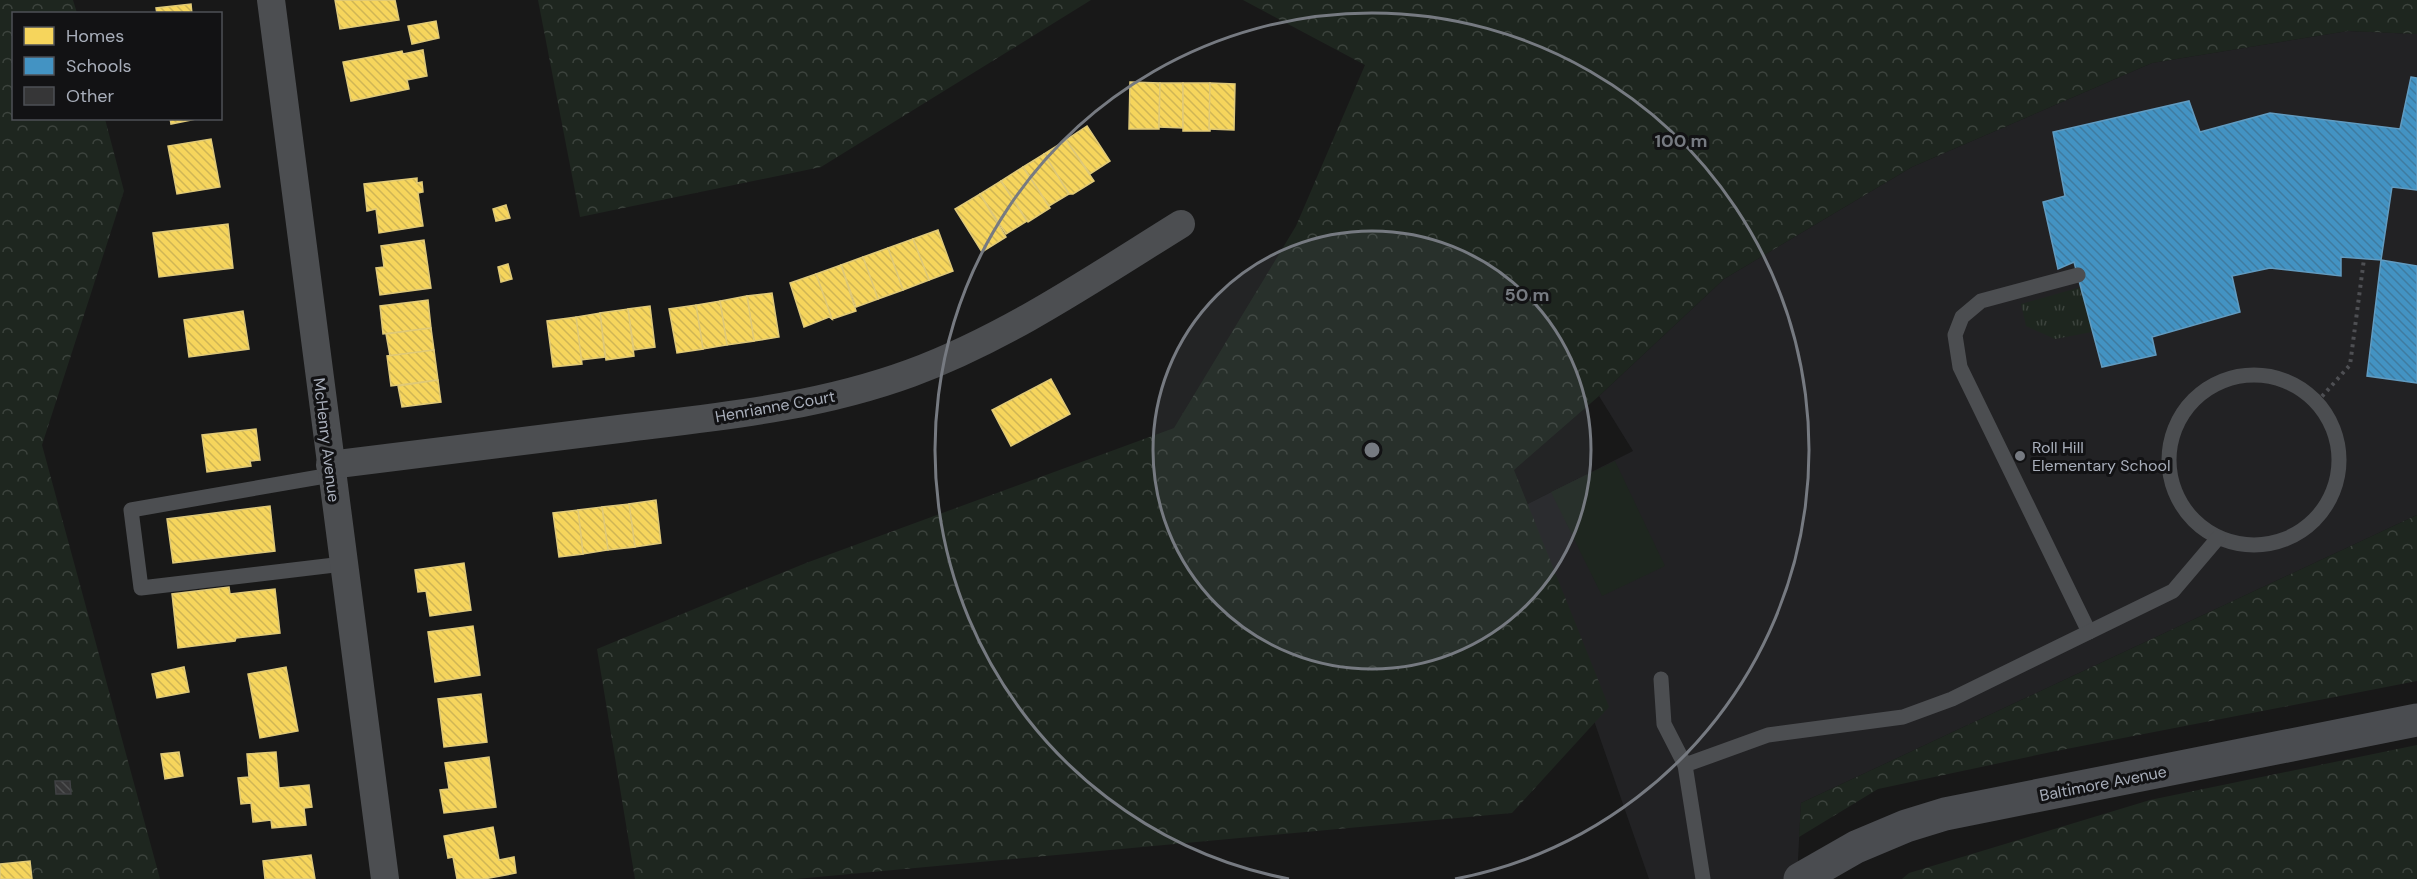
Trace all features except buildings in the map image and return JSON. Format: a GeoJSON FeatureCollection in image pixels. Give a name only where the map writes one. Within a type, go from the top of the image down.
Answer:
{"type":"FeatureCollection","features":[{"type":"Feature","properties":{"kind":"street","name":"McHenry Avenue"},"geometry":{"type":"LineString","coordinates":[[271,0],[385,879]]}},
{"type":"Feature","properties":{"kind":"street","name":"Henrianne Court"},"geometry":{"type":"LineString","coordinates":[[331,470],[770,411],[848,393],[912,372],[986,341],[1056,302],[1181,224]]}},
{"type":"Feature","properties":{"kind":"street","name":"Baltimore Avenue"},"geometry":{"type":"LineString","coordinates":[[1800,879],[1856,848],[1906,826],[1944,814],[2417,720]]}},
{"type":"Feature","properties":{"kind":"lane"},"geometry":{"type":"LineString","coordinates":[[2078,275],[1981,301],[1962,317],[1955,335],[1960,367],[2089,632]]}},
{"type":"Feature","properties":{"kind":"lane"},"geometry":{"type":"LineString","coordinates":[[2239,375],[2269,375],[2297,386],[2316,402],[2333,427],[2339,456],[2336,485],[2324,509],[2303,530],[2276,543],[2247,546],[2218,538],[2193,520],[2176,496],[2169,458],[2171,438],[2183,411],[2211,385],[2239,375]]}},
{"type":"Feature","properties":{"kind":"lane"},"geometry":{"type":"LineString","coordinates":[[331,470],[131,510],[141,588],[344,564]]}},
{"type":"Feature","properties":{"kind":"lane"},"geometry":{"type":"LineString","coordinates":[[1685,765],[1768,735],[1903,717],[1952,699],[2173,591],[2218,538]]}},
{"type":"Feature","properties":{"kind":"lane"},"geometry":{"type":"LineString","coordinates":[[1661,679],[1664,724],[1685,765],[1703,879]]}},
{"type":"Feature","properties":{"kind":"path"},"geometry":{"type":"LineString","coordinates":[[2316,402],[2350,365],[2364,259]]}},
{"type":"Feature","properties":{"kind":"shaded area","name":"Roll Hill Elementary School"},"geometry":{"type":"Polygon","coordinates":[[[2348,31],[2417,34],[2417,515],[1801,803],[1797,879],[1649,879],[1520,508],[1633,451],[1599,396],[1724,279],[1912,167],[2152,63],[2348,31]]]}},
{"type":"Feature","properties":{"kind":"green space"},"geometry":{"type":"Polygon","coordinates":[[[0,0],[73,0],[77,12],[12,12],[12,120],[105,120],[124,191],[42,445],[160,879],[0,879],[0,0]]]}},
{"type":"Feature","properties":{"kind":"green space"},"geometry":{"type":"Polygon","coordinates":[[[538,0],[1091,0],[821,167],[580,217],[538,0]]]}},
{"type":"Feature","properties":{"kind":"green space"},"geometry":{"type":"Polygon","coordinates":[[[1243,0],[2417,0],[2417,34],[2348,31],[2152,63],[1912,167],[1724,279],[1599,396],[1514,470],[1609,707],[1512,813],[796,879],[635,879],[597,649],[806,563],[1174,428],[1296,226],[1365,65],[1243,0]]]}},
{"type":"Feature","properties":{"kind":"green space"},"geometry":{"type":"Polygon","coordinates":[[[2081,287],[2092,332],[2055,339],[2026,326],[2021,304],[2081,287]]]}},
{"type":"Feature","properties":{"kind":"green space"},"geometry":{"type":"Polygon","coordinates":[[[1615,461],[1665,566],[1602,596],[1551,492],[1615,461]]]}},
{"type":"Feature","properties":{"kind":"green space"},"geometry":{"type":"Polygon","coordinates":[[[2417,515],[2417,681],[2056,751],[1878,789],[1799,837],[1801,803],[2417,515]]]}},
{"type":"Feature","properties":{"kind":"green space"},"geometry":{"type":"Polygon","coordinates":[[[2417,745],[2417,879],[1902,879],[1909,873],[2150,800],[2417,745]]]}},
{"type":"Feature","properties":{"kind":"place","name":"Roll Hill Elementary School"},"geometry":{"type":"Point","coordinates":[2020,456]}}]}
